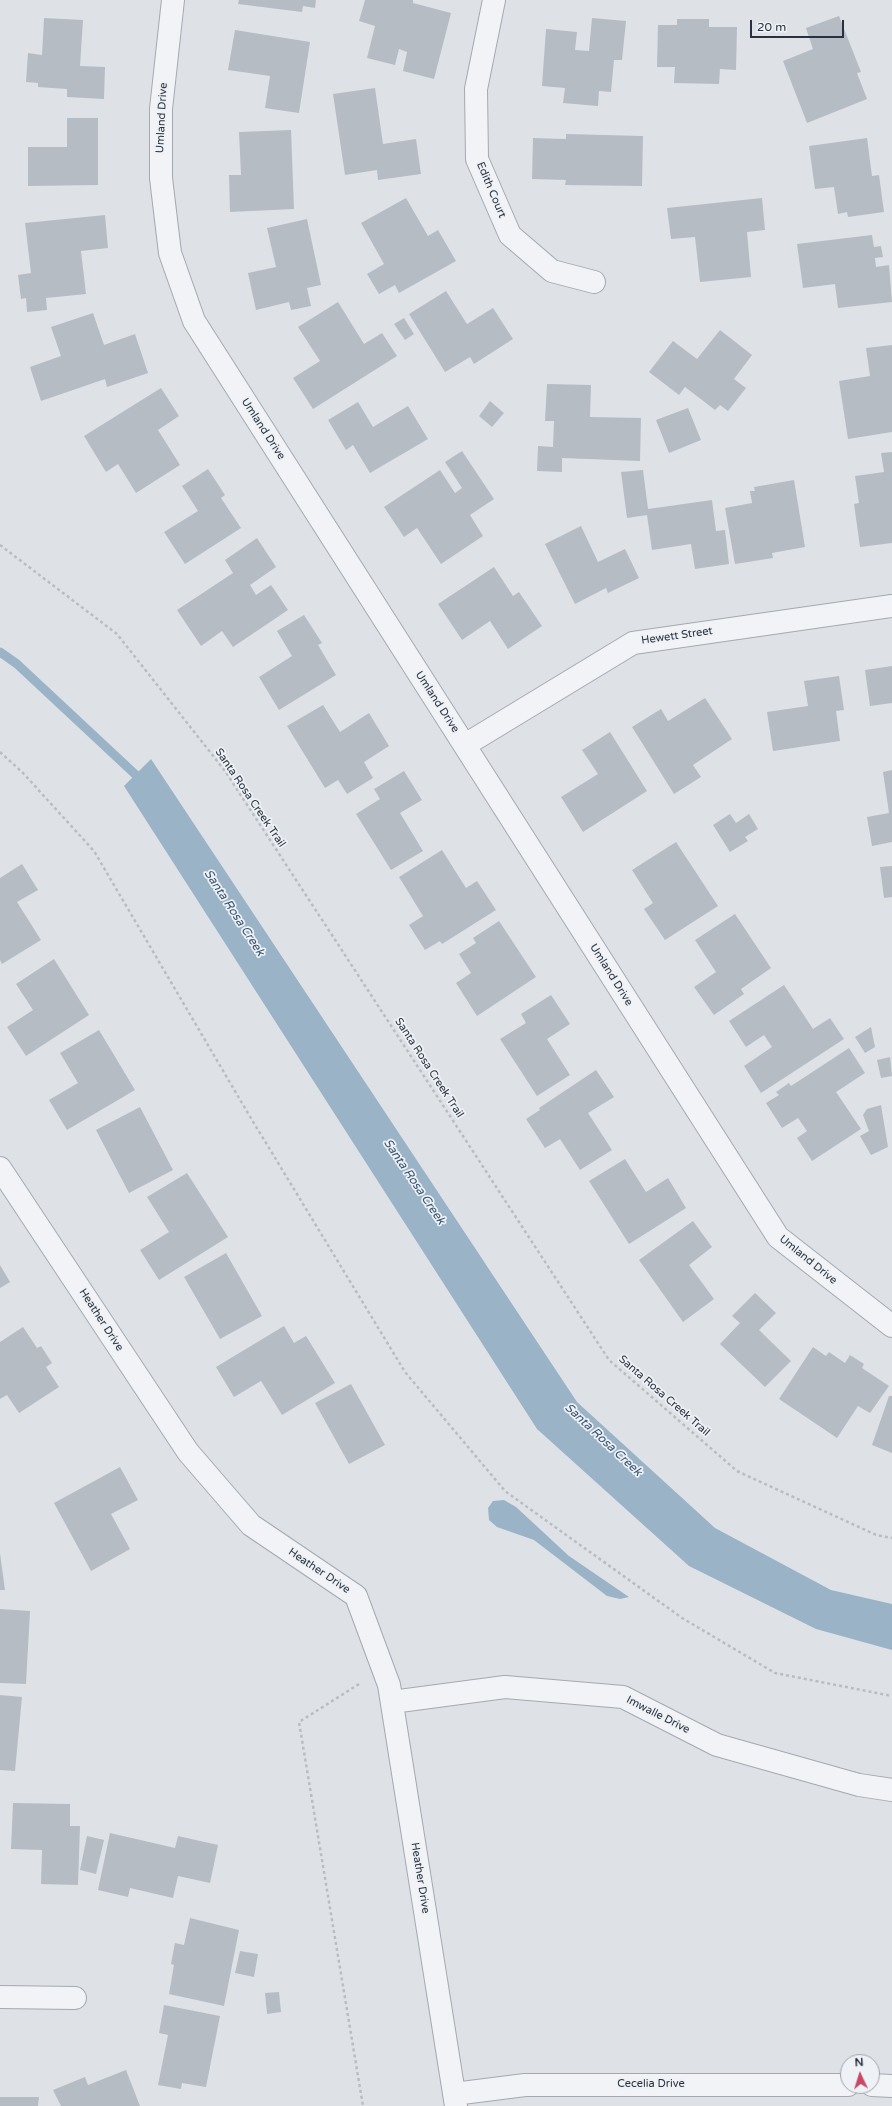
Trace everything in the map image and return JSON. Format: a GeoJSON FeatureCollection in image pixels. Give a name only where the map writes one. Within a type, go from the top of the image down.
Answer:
{"type":"FeatureCollection","features":[{"type":"Feature","properties":{"kind":"street","name":"Umland Drive"},"geometry":{"type":"LineString","coordinates":[[173,0],[161,109],[161,178],[170,253],[194,321],[778,1237],[892,1326]]}},
{"type":"Feature","properties":{"kind":"street","name":"Edith Court"},"geometry":{"type":"LineString","coordinates":[[494,0],[476,89],[477,159],[510,235],[552,271],[594,282]]}},
{"type":"Feature","properties":{"kind":"street","name":"Hewett Street"},"geometry":{"type":"LineString","coordinates":[[465,745],[633,642],[892,606]]}},
{"type":"Feature","properties":{"kind":"street","name":"Heather Drive"},"geometry":{"type":"LineString","coordinates":[[0,1168],[188,1452],[251,1525],[356,1596],[389,1685],[455,2100]]}},
{"type":"Feature","properties":{"kind":"street","name":"Imwalle Drive"},"geometry":{"type":"LineString","coordinates":[[392,1702],[505,1687],[623,1697],[717,1745],[859,1785],[892,1790]]}},
{"type":"Feature","properties":{"kind":"street"},"geometry":{"type":"LineString","coordinates":[[0,1998],[75,1998]]}},
{"type":"Feature","properties":{"kind":"street","name":"Cecelia Drive"},"geometry":{"type":"LineString","coordinates":[[455,2100],[525,2084],[840,2085]]}},
{"type":"Feature","properties":{"kind":"street"},"geometry":{"type":"LineString","coordinates":[[880,2085],[892,2086]]}},
{"type":"Feature","properties":{"kind":"path","name":"Santa Rosa Creek Trail"},"geometry":{"type":"LineString","coordinates":[[0,546],[117,634],[225,771],[609,1360],[737,1471],[876,1535],[892,1538]]}},
{"type":"Feature","properties":{"kind":"path"},"geometry":{"type":"LineString","coordinates":[[0,752],[23,773],[94,851],[249,1115],[405,1372],[505,1491],[682,1618],[775,1673],[892,1696]]}},
{"type":"Feature","properties":{"kind":"path"},"geometry":{"type":"LineString","coordinates":[[363,2106],[299,1722],[383,1669]]}},
{"type":"Feature","properties":{"kind":"water"},"geometry":{"type":"Polygon","coordinates":[[[151,759],[577,1402],[715,1528],[831,1590],[892,1604],[892,1650],[816,1629],[689,1566],[537,1429],[124,786],[151,759]]]}},
{"type":"Feature","properties":{"kind":"water"},"geometry":{"type":"Polygon","coordinates":[[[504,1500],[516,1507],[569,1556],[629,1597],[620,1599],[607,1596],[534,1540],[497,1527],[489,1520],[488,1508],[493,1501],[504,1500]]]}},
{"type":"Feature","properties":{"kind":"building"},"geometry":{"type":"Polygon","coordinates":[[[239,0],[316,0],[315,8],[303,6],[302,12],[238,4],[239,0]]]}},
{"type":"Feature","properties":{"kind":"building"},"geometry":{"type":"Polygon","coordinates":[[[365,0],[413,0],[413,3],[451,13],[434,79],[403,71],[407,52],[399,49],[395,65],[367,58],[375,26],[359,21],[365,0]]]}},
{"type":"Feature","properties":{"kind":"building"},"geometry":{"type":"Polygon","coordinates":[[[839,16],[861,72],[857,73],[867,99],[807,123],[783,61],[813,49],[806,28],[839,16]]]}},
{"type":"Feature","properties":{"kind":"building"},"geometry":{"type":"Polygon","coordinates":[[[44,18],[83,20],[80,66],[105,67],[104,99],[67,97],[67,89],[38,87],[38,83],[26,82],[28,53],[42,55],[44,18]]]}},
{"type":"Feature","properties":{"kind":"building"},"geometry":{"type":"Polygon","coordinates":[[[592,18],[626,21],[622,60],[614,60],[611,92],[599,91],[598,106],[563,103],[565,88],[542,86],[546,29],[577,32],[575,50],[589,51],[592,18]]]}},
{"type":"Feature","properties":{"kind":"building"},"geometry":{"type":"Polygon","coordinates":[[[677,19],[709,19],[709,27],[737,27],[736,70],[720,69],[719,84],[674,83],[675,67],[657,67],[658,25],[677,25],[677,19]]]}},
{"type":"Feature","properties":{"kind":"building"},"geometry":{"type":"Polygon","coordinates":[[[235,30],[310,42],[299,113],[265,108],[270,76],[228,70],[235,30]]]}},
{"type":"Feature","properties":{"kind":"building"},"geometry":{"type":"Polygon","coordinates":[[[375,88],[383,144],[416,139],[421,174],[378,180],[377,170],[345,175],[333,94],[375,88]]]}},
{"type":"Feature","properties":{"kind":"building"},"geometry":{"type":"Polygon","coordinates":[[[67,118],[98,118],[98,185],[28,186],[28,147],[67,147],[67,118]]]}},
{"type":"Feature","properties":{"kind":"building"},"geometry":{"type":"Polygon","coordinates":[[[291,130],[294,209],[230,212],[229,175],[241,175],[239,132],[291,130]]]}},
{"type":"Feature","properties":{"kind":"building"},"geometry":{"type":"Polygon","coordinates":[[[566,134],[643,136],[642,186],[565,185],[566,180],[532,179],[533,138],[566,139],[566,134]]]}},
{"type":"Feature","properties":{"kind":"building"},"geometry":{"type":"Polygon","coordinates":[[[867,138],[872,176],[879,175],[884,212],[848,217],[847,212],[838,214],[834,187],[815,189],[809,146],[867,138]]]}},
{"type":"Feature","properties":{"kind":"building"},"geometry":{"type":"Polygon","coordinates":[[[406,198],[428,236],[438,230],[456,261],[399,293],[395,285],[379,294],[367,274],[384,264],[361,223],[406,198]]]}},
{"type":"Feature","properties":{"kind":"building"},"geometry":{"type":"Polygon","coordinates":[[[762,198],[765,230],[747,232],[751,277],[700,282],[695,237],[671,239],[667,208],[762,198]]]}},
{"type":"Feature","properties":{"kind":"building"},"geometry":{"type":"Polygon","coordinates":[[[105,215],[108,248],[81,251],[86,294],[46,298],[47,310],[27,312],[26,298],[21,299],[18,275],[31,273],[25,223],[105,215]]]}},
{"type":"Feature","properties":{"kind":"building"},"geometry":{"type":"Polygon","coordinates":[[[307,219],[321,285],[307,288],[311,306],[291,310],[289,302],[256,310],[248,273],[276,267],[267,228],[307,219]]]}},
{"type":"Feature","properties":{"kind":"building"},"geometry":{"type":"Polygon","coordinates":[[[872,235],[874,247],[881,246],[883,257],[875,258],[876,267],[889,265],[892,302],[838,308],[835,284],[803,288],[797,244],[872,235]]]}},
{"type":"Feature","properties":{"kind":"building"},"geometry":{"type":"Polygon","coordinates":[[[446,291],[467,324],[493,308],[513,339],[474,364],[470,357],[445,372],[409,314],[446,291]]]}},
{"type":"Feature","properties":{"kind":"building"},"geometry":{"type":"Polygon","coordinates":[[[338,302],[364,344],[382,333],[397,356],[313,409],[293,378],[320,361],[298,327],[338,302]]]}},
{"type":"Feature","properties":{"kind":"building"},"geometry":{"type":"Polygon","coordinates":[[[93,313],[104,345],[135,334],[148,373],[107,387],[105,379],[41,401],[30,367],[61,356],[51,327],[93,313]]]}},
{"type":"Feature","properties":{"kind":"building"},"geometry":{"type":"Polygon","coordinates":[[[404,318],[414,334],[405,340],[394,324],[404,318]]]}},
{"type":"Feature","properties":{"kind":"building"},"geometry":{"type":"Polygon","coordinates":[[[720,330],[752,355],[734,379],[746,388],[728,411],[720,405],[715,410],[685,387],[679,395],[649,372],[673,341],[697,359],[720,330]]]}},
{"type":"Feature","properties":{"kind":"building"},"geometry":{"type":"Polygon","coordinates":[[[892,345],[892,432],[848,439],[839,381],[870,376],[866,348],[892,345]]]}},
{"type":"Feature","properties":{"kind":"building"},"geometry":{"type":"Polygon","coordinates":[[[547,384],[591,385],[590,417],[641,418],[640,461],[562,458],[562,472],[537,471],[538,446],[553,447],[554,421],[545,421],[547,384]]]}},
{"type":"Feature","properties":{"kind":"building"},"geometry":{"type":"Polygon","coordinates":[[[161,388],[179,416],[158,430],[180,465],[136,493],[118,464],[106,472],[84,436],[161,388]]]}},
{"type":"Feature","properties":{"kind":"building"},"geometry":{"type":"Polygon","coordinates":[[[490,401],[504,413],[492,427],[479,416],[490,401]]]}},
{"type":"Feature","properties":{"kind":"building"},"geometry":{"type":"Polygon","coordinates":[[[358,402],[373,427],[408,406],[428,439],[370,473],[353,445],[346,450],[328,420],[358,402]]]}},
{"type":"Feature","properties":{"kind":"building"},"geometry":{"type":"Polygon","coordinates":[[[688,408],[701,440],[669,453],[656,420],[688,408]]]}},
{"type":"Feature","properties":{"kind":"building"},"geometry":{"type":"Polygon","coordinates":[[[462,451],[494,499],[470,515],[483,536],[441,564],[417,528],[404,537],[384,507],[440,470],[455,493],[462,488],[445,462],[462,451]]]}},
{"type":"Feature","properties":{"kind":"building"},"geometry":{"type":"Polygon","coordinates":[[[892,452],[892,543],[860,547],[854,504],[859,503],[855,476],[884,472],[881,453],[892,452]]]}},
{"type":"Feature","properties":{"kind":"building"},"geometry":{"type":"Polygon","coordinates":[[[208,469],[225,495],[221,498],[241,528],[185,564],[164,532],[198,511],[182,486],[208,469]]]}},
{"type":"Feature","properties":{"kind":"building"},"geometry":{"type":"Polygon","coordinates":[[[643,470],[648,509],[712,500],[716,531],[725,530],[729,564],[695,569],[691,544],[652,550],[647,515],[627,518],[621,472],[643,470]]]}},
{"type":"Feature","properties":{"kind":"building"},"geometry":{"type":"Polygon","coordinates":[[[794,480],[805,547],[772,553],[773,558],[735,564],[725,508],[752,503],[750,491],[755,491],[754,487],[794,480]]]}},
{"type":"Feature","properties":{"kind":"building"},"geometry":{"type":"Polygon","coordinates":[[[581,526],[598,562],[625,549],[639,578],[608,593],[606,588],[575,604],[545,544],[581,526]]]}},
{"type":"Feature","properties":{"kind":"building"},"geometry":{"type":"Polygon","coordinates":[[[257,538],[276,567],[250,585],[256,595],[271,585],[288,610],[233,647],[222,631],[201,646],[177,610],[233,573],[225,560],[257,538]]]}},
{"type":"Feature","properties":{"kind":"building"},"geometry":{"type":"Polygon","coordinates":[[[494,567],[513,596],[519,592],[542,626],[508,649],[490,621],[462,640],[438,604],[494,567]]]}},
{"type":"Feature","properties":{"kind":"building"},"geometry":{"type":"Polygon","coordinates":[[[304,615],[322,643],[318,645],[336,675],[279,710],[259,677],[292,656],[277,631],[304,615]]]}},
{"type":"Feature","properties":{"kind":"building"},"geometry":{"type":"Polygon","coordinates":[[[892,666],[892,703],[870,706],[865,670],[892,666]]]}},
{"type":"Feature","properties":{"kind":"building"},"geometry":{"type":"Polygon","coordinates":[[[839,676],[844,710],[836,711],[840,741],[773,751],[767,712],[808,706],[804,681],[839,676]]]}},
{"type":"Feature","properties":{"kind":"building"},"geometry":{"type":"Polygon","coordinates":[[[705,698],[732,739],[693,765],[701,777],[674,794],[632,727],[661,709],[668,721],[705,698]]]}},
{"type":"Feature","properties":{"kind":"building"},"geometry":{"type":"Polygon","coordinates":[[[323,705],[340,732],[369,713],[389,746],[364,762],[373,778],[347,794],[338,780],[325,788],[287,726],[323,705]]]}},
{"type":"Feature","properties":{"kind":"building"},"geometry":{"type":"Polygon","coordinates":[[[610,732],[647,791],[583,832],[561,797],[598,774],[582,750],[610,732]]]}},
{"type":"Feature","properties":{"kind":"building"},"geometry":{"type":"Polygon","coordinates":[[[892,770],[892,842],[872,846],[867,817],[889,813],[883,772],[892,770]]]}},
{"type":"Feature","properties":{"kind":"building"},"geometry":{"type":"Polygon","coordinates":[[[404,771],[422,800],[400,813],[423,851],[391,870],[356,814],[380,799],[374,789],[404,771]]]}},
{"type":"Feature","properties":{"kind":"building"},"geometry":{"type":"Polygon","coordinates":[[[730,814],[736,823],[749,814],[758,829],[745,837],[748,841],[730,852],[713,825],[730,814]]]}},
{"type":"Feature","properties":{"kind":"building"},"geometry":{"type":"Polygon","coordinates":[[[676,842],[718,906],[665,940],[644,909],[653,903],[632,870],[676,842]]]}},
{"type":"Feature","properties":{"kind":"building"},"geometry":{"type":"Polygon","coordinates":[[[442,850],[466,888],[477,881],[496,910],[442,944],[440,941],[425,950],[409,925],[423,916],[399,877],[442,850]]]}},
{"type":"Feature","properties":{"kind":"building"},"geometry":{"type":"Polygon","coordinates":[[[22,864],[38,890],[17,902],[41,940],[2,964],[0,960],[0,878],[22,864]]]}},
{"type":"Feature","properties":{"kind":"building"},"geometry":{"type":"Polygon","coordinates":[[[892,866],[892,897],[884,898],[880,867],[892,866]]]}},
{"type":"Feature","properties":{"kind":"building"},"geometry":{"type":"Polygon","coordinates":[[[735,914],[771,968],[741,989],[744,994],[714,1015],[694,987],[716,972],[695,940],[735,914]]]}},
{"type":"Feature","properties":{"kind":"building"},"geometry":{"type":"Polygon","coordinates":[[[499,921],[536,977],[477,1016],[456,983],[471,973],[459,954],[476,943],[473,938],[499,921]]]}},
{"type":"Feature","properties":{"kind":"building"},"geometry":{"type":"Polygon","coordinates":[[[54,959],[89,1015],[26,1056],[7,1027],[33,1010],[16,984],[54,959]]]}},
{"type":"Feature","properties":{"kind":"building"},"geometry":{"type":"Polygon","coordinates":[[[784,985],[813,1029],[830,1018],[844,1039],[761,1093],[744,1066],[772,1047],[764,1035],[746,1047],[729,1021],[784,985]]]}},
{"type":"Feature","properties":{"kind":"building"},"geometry":{"type":"Polygon","coordinates":[[[551,995],[570,1024],[547,1039],[570,1075],[537,1096],[500,1039],[526,1023],[521,1014],[551,995]]]}},
{"type":"Feature","properties":{"kind":"building"},"geometry":{"type":"Polygon","coordinates":[[[871,1027],[875,1047],[865,1053],[855,1037],[871,1027]]]}},
{"type":"Feature","properties":{"kind":"building"},"geometry":{"type":"Polygon","coordinates":[[[99,1030],[135,1090],[67,1130],[49,1100],[78,1083],[60,1053],[99,1030]]]}},
{"type":"Feature","properties":{"kind":"building"},"geometry":{"type":"Polygon","coordinates":[[[849,1048],[865,1073],[836,1092],[861,1129],[812,1161],[797,1138],[807,1131],[798,1118],[782,1128],[766,1103],[779,1095],[776,1092],[789,1083],[791,1086],[849,1048]]]}},
{"type":"Feature","properties":{"kind":"building"},"geometry":{"type":"Polygon","coordinates":[[[890,1057],[892,1076],[881,1078],[877,1060],[890,1057]]]}},
{"type":"Feature","properties":{"kind":"building"},"geometry":{"type":"Polygon","coordinates":[[[596,1070],[614,1097],[588,1113],[612,1150],[580,1170],[560,1139],[545,1148],[526,1119],[540,1110],[539,1108],[596,1070]]]}},
{"type":"Feature","properties":{"kind":"building"},"geometry":{"type":"Polygon","coordinates":[[[881,1105],[888,1147],[871,1155],[860,1136],[869,1131],[863,1115],[867,1109],[881,1105]]]}},
{"type":"Feature","properties":{"kind":"building"},"geometry":{"type":"Polygon","coordinates":[[[140,1107],[173,1170],[129,1193],[96,1130],[140,1107]]]}},
{"type":"Feature","properties":{"kind":"building"},"geometry":{"type":"Polygon","coordinates":[[[625,1159],[646,1192],[668,1178],[686,1208],[629,1244],[589,1181],[625,1159]]]}},
{"type":"Feature","properties":{"kind":"building"},"geometry":{"type":"Polygon","coordinates":[[[187,1173],[228,1237],[159,1280],[140,1250],[169,1232],[147,1197],[187,1173]]]}},
{"type":"Feature","properties":{"kind":"building"},"geometry":{"type":"Polygon","coordinates":[[[693,1221],[712,1247],[689,1265],[714,1299],[683,1322],[639,1260],[693,1221]]]}},
{"type":"Feature","properties":{"kind":"building"},"geometry":{"type":"Polygon","coordinates":[[[226,1253],[262,1316],[220,1339],[184,1277],[226,1253]]]}},
{"type":"Feature","properties":{"kind":"building"},"geometry":{"type":"Polygon","coordinates":[[[0,1265],[10,1282],[0,1288],[0,1265]]]}},
{"type":"Feature","properties":{"kind":"building"},"geometry":{"type":"Polygon","coordinates":[[[755,1293],[776,1313],[759,1330],[791,1361],[765,1387],[720,1344],[740,1323],[732,1316],[755,1293]]]}},
{"type":"Feature","properties":{"kind":"building"},"geometry":{"type":"Polygon","coordinates":[[[284,1326],[294,1343],[306,1336],[335,1383],[282,1415],[261,1381],[234,1397],[216,1367],[284,1326]]]}},
{"type":"Feature","properties":{"kind":"building"},"geometry":{"type":"Polygon","coordinates":[[[23,1327],[37,1348],[41,1346],[52,1363],[46,1367],[59,1387],[19,1413],[7,1395],[0,1399],[0,1342],[23,1327]]]}},
{"type":"Feature","properties":{"kind":"building"},"geometry":{"type":"Polygon","coordinates":[[[813,1347],[826,1356],[829,1352],[845,1363],[850,1355],[864,1364],[862,1368],[889,1386],[870,1413],[858,1406],[837,1438],[779,1399],[813,1347]]]}},
{"type":"Feature","properties":{"kind":"building"},"geometry":{"type":"Polygon","coordinates":[[[351,1384],[385,1445],[349,1464],[315,1403],[351,1384]]]}},
{"type":"Feature","properties":{"kind":"building"},"geometry":{"type":"Polygon","coordinates":[[[889,1396],[892,1396],[892,1453],[872,1445],[889,1396]]]}},
{"type":"Feature","properties":{"kind":"building"},"geometry":{"type":"Polygon","coordinates":[[[120,1467],[138,1500],[111,1514],[130,1549],[91,1571],[54,1503],[120,1467]]]}},
{"type":"Feature","properties":{"kind":"building"},"geometry":{"type":"Polygon","coordinates":[[[0,1553],[5,1590],[0,1590],[0,1553]]]}},
{"type":"Feature","properties":{"kind":"building"},"geometry":{"type":"Polygon","coordinates":[[[0,1609],[30,1611],[26,1684],[0,1683],[0,1609]]]}},
{"type":"Feature","properties":{"kind":"building"},"geometry":{"type":"Polygon","coordinates":[[[0,1695],[22,1697],[15,1771],[0,1770],[0,1695]]]}},
{"type":"Feature","properties":{"kind":"building"},"geometry":{"type":"Polygon","coordinates":[[[13,1803],[70,1804],[70,1826],[80,1826],[78,1885],[41,1884],[42,1850],[11,1849],[13,1803]]]}},
{"type":"Feature","properties":{"kind":"building"},"geometry":{"type":"Polygon","coordinates":[[[110,1833],[175,1848],[178,1836],[218,1845],[210,1883],[178,1876],[173,1898],[130,1888],[128,1897],[98,1890],[110,1833]]]}},
{"type":"Feature","properties":{"kind":"building"},"geometry":{"type":"Polygon","coordinates":[[[87,1836],[104,1840],[96,1874],[80,1870],[87,1836]]]}},
{"type":"Feature","properties":{"kind":"building"},"geometry":{"type":"Polygon","coordinates":[[[190,1918],[239,1930],[224,2006],[169,1994],[174,1965],[171,1964],[175,1943],[184,1945],[190,1918]]]}},
{"type":"Feature","properties":{"kind":"building"},"geometry":{"type":"Polygon","coordinates":[[[240,1951],[258,1954],[254,1977],[235,1973],[240,1951]]]}},
{"type":"Feature","properties":{"kind":"building"},"geometry":{"type":"Polygon","coordinates":[[[279,1992],[281,2012],[267,2014],[265,1993],[279,1992]]]}},
{"type":"Feature","properties":{"kind":"building"},"geometry":{"type":"Polygon","coordinates":[[[164,2005],[220,2016],[206,2087],[182,2083],[181,2089],[158,2085],[168,2035],[159,2033],[164,2005]]]}},
{"type":"Feature","properties":{"kind":"building"},"geometry":{"type":"Polygon","coordinates":[[[126,2070],[140,2106],[61,2106],[53,2090],[85,2077],[88,2085],[126,2070]]]}},
{"type":"Feature","properties":{"kind":"building"},"geometry":{"type":"Polygon","coordinates":[[[0,2097],[39,2097],[38,2106],[0,2106],[0,2097]]]}},
{"type":"Feature","properties":{"kind":"waterway","name":"Santa Rosa Creek"},"geometry":{"type":"LineString","coordinates":[[0,652],[17,664],[137,776],[142,784]]}}]}
